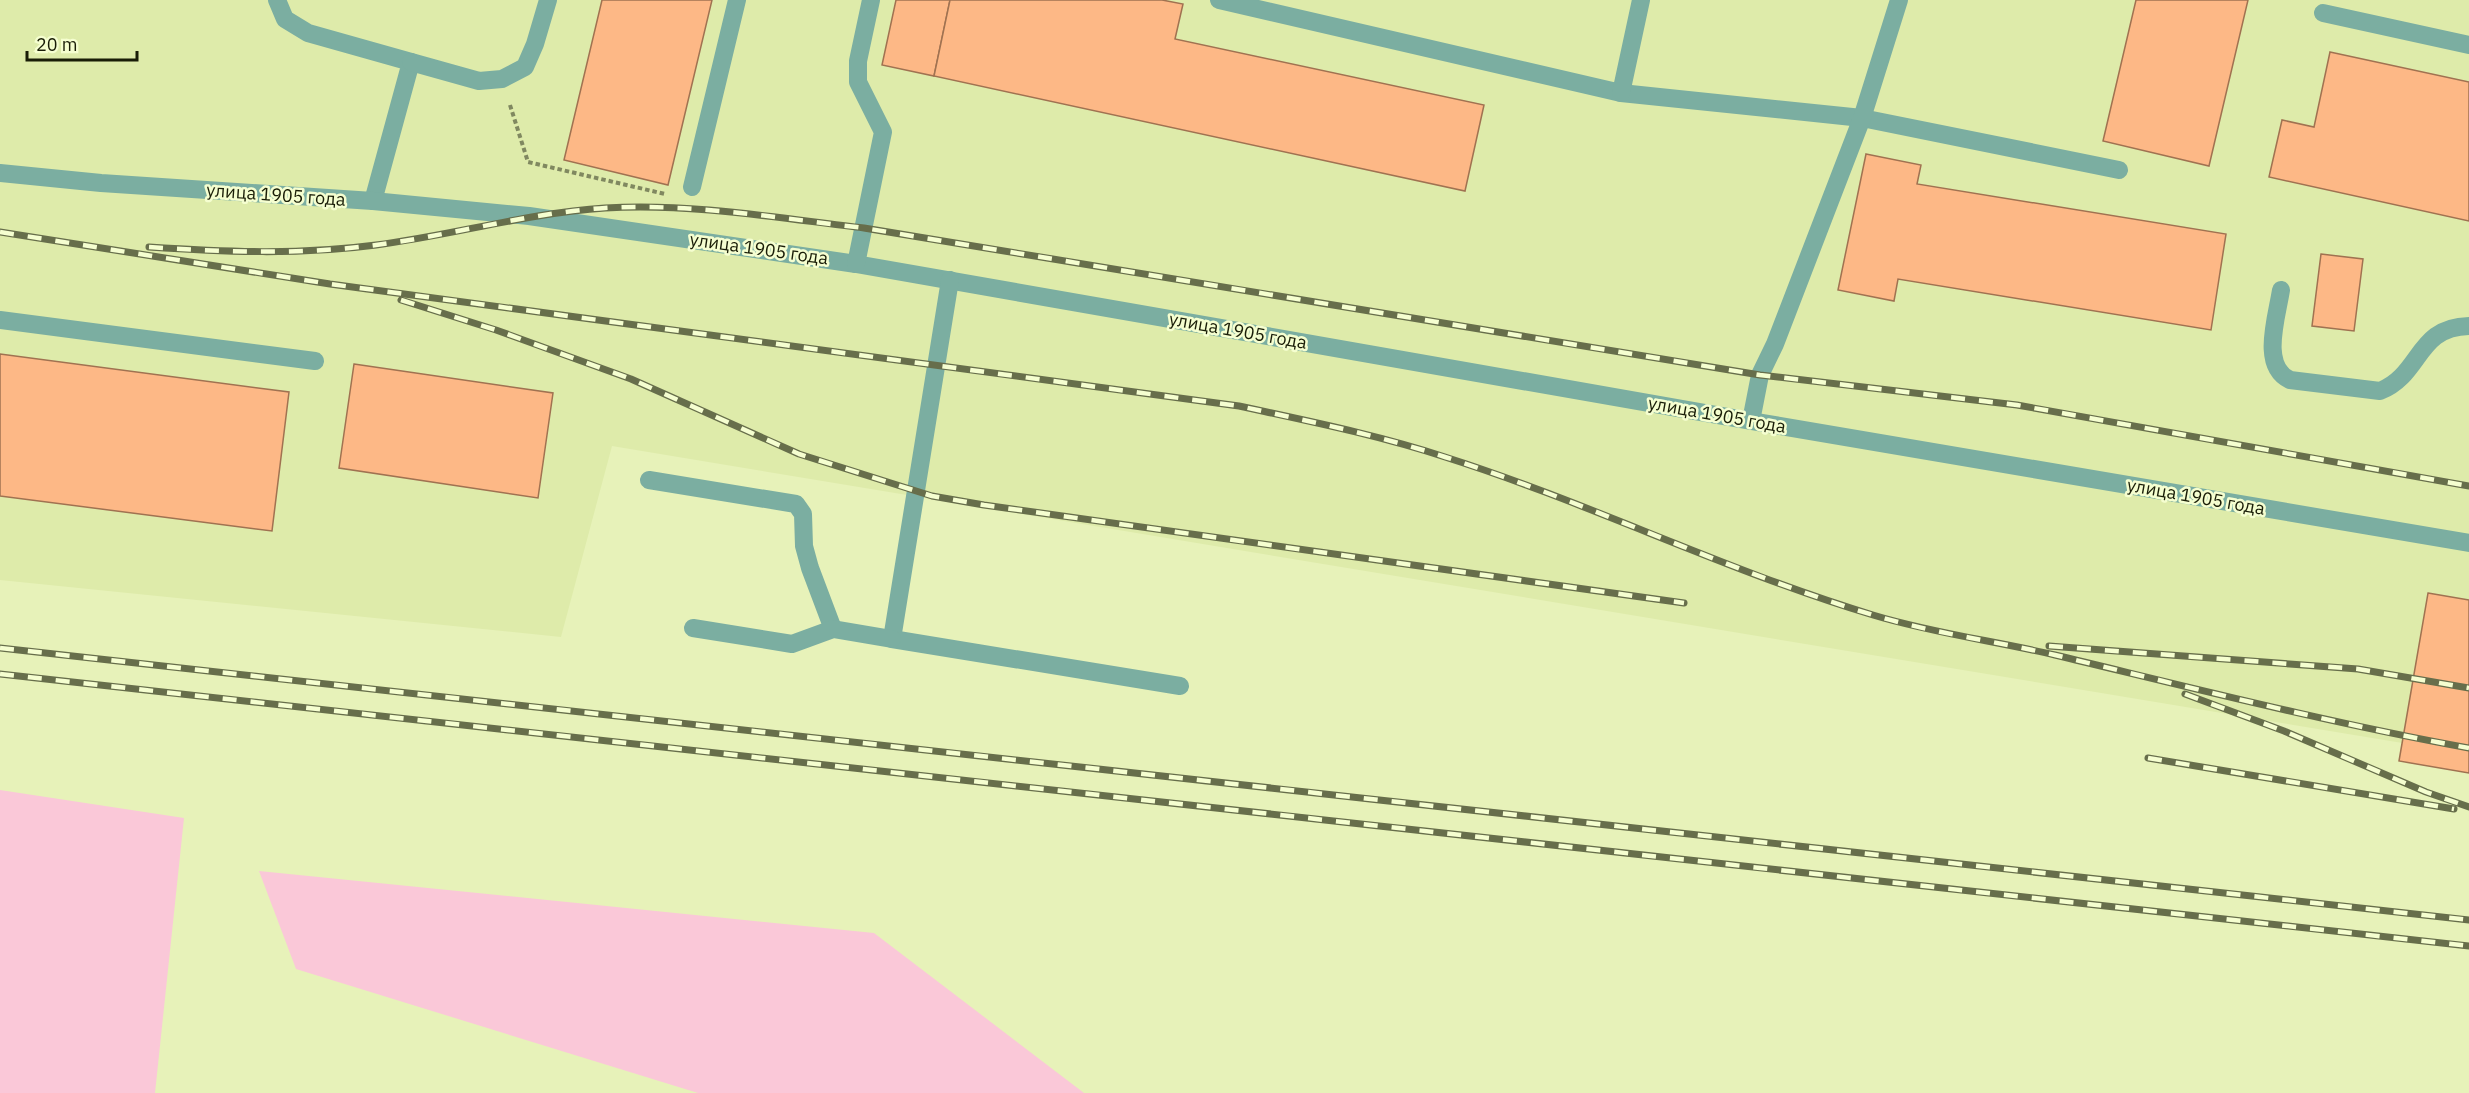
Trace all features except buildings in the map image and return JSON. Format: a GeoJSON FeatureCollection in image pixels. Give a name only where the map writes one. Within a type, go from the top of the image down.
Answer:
{"type":"FeatureCollection","features":[{"type":"Feature","properties":{"kind":"lane"},"geometry":{"type":"LineString","coordinates":[[277,0],[285,19],[308,33],[479,81],[502,79],[525,67],[536,44],[548,0]]}},
{"type":"Feature","properties":{"kind":"lane"},"geometry":{"type":"LineString","coordinates":[[692,187],[736,0]]}},
{"type":"Feature","properties":{"kind":"lane"},"geometry":{"type":"LineString","coordinates":[[856,264],[883,132],[858,82],[858,61],[871,0]]}},
{"type":"Feature","properties":{"kind":"lane"},"geometry":{"type":"LineString","coordinates":[[1219,0],[1621,93],[1862,118],[2119,170]]}},
{"type":"Feature","properties":{"kind":"lane"},"geometry":{"type":"LineString","coordinates":[[1621,93],[1641,0]]}},
{"type":"Feature","properties":{"kind":"lane"},"geometry":{"type":"LineString","coordinates":[[1751,421],[1760,375],[1775,344],[1862,118],[1899,0]]}},
{"type":"Feature","properties":{"kind":"lane"},"geometry":{"type":"LineString","coordinates":[[2323,13],[2469,45]]}},
{"type":"Feature","properties":{"kind":"lane"},"geometry":{"type":"LineString","coordinates":[[373,201],[411,62]]}},
{"type":"Feature","properties":{"kind":"lane","name":"улица 1905 года"},"geometry":{"type":"LineString","coordinates":[[0,173],[101,183],[373,201],[529,216],[856,264],[1751,421],[2469,543]]}},
{"type":"Feature","properties":{"kind":"lane"},"geometry":{"type":"LineString","coordinates":[[892,639],[950,280]]}},
{"type":"Feature","properties":{"kind":"lane"},"geometry":{"type":"LineString","coordinates":[[2281,290],[2272,353],[2274,365],[2280,375],[2290,380],[2380,391],[2393,386],[2403,376],[2439,332],[2453,327],[2469,326]]}},
{"type":"Feature","properties":{"kind":"lane"},"geometry":{"type":"LineString","coordinates":[[0,320],[315,361]]}},
{"type":"Feature","properties":{"kind":"lane"},"geometry":{"type":"LineString","coordinates":[[649,480],[796,504],[803,514],[804,546],[810,568],[833,629]]}},
{"type":"Feature","properties":{"kind":"lane"},"geometry":{"type":"LineString","coordinates":[[693,628],[792,644],[833,629],[1180,686]]}},
{"type":"Feature","properties":{"kind":"path"},"geometry":{"type":"LineString","coordinates":[[502,79],[528,162],[666,195],[692,187]]}},
{"type":"Feature","properties":{"kind":"shaded area"},"geometry":{"type":"Polygon","coordinates":[[[0,0],[2469,0],[2469,754],[612,446],[561,637],[0,580],[0,0]]]}},
{"type":"Feature","properties":{"kind":"shaded area"},"geometry":{"type":"Polygon","coordinates":[[[0,790],[184,818],[155,1093],[0,1093],[0,790]]]}},
{"type":"Feature","properties":{"kind":"shaded area"},"geometry":{"type":"Polygon","coordinates":[[[259,871],[874,933],[1084,1093],[698,1093],[296,969],[259,871]]]}},
{"type":"Feature","properties":{"kind":"railway"},"geometry":{"type":"LineString","coordinates":[[149,247],[234,251],[320,250],[405,241],[548,214],[605,208],[638,207],[735,212],[864,228],[1760,375],[2017,405],[2469,486]]}},
{"type":"Feature","properties":{"kind":"railway"},"geometry":{"type":"LineString","coordinates":[[0,232],[330,284],[1239,406],[1369,435],[1445,457],[1553,495],[1765,578],[1873,615],[2313,716],[2469,748]]}},
{"type":"Feature","properties":{"kind":"railway"},"geometry":{"type":"LineString","coordinates":[[401,300],[496,330],[631,379],[799,454],[932,496],[1684,603]]}},
{"type":"Feature","properties":{"kind":"railway"},"geometry":{"type":"LineString","coordinates":[[2049,646],[2358,669],[2469,688]]}},
{"type":"Feature","properties":{"kind":"railway"},"geometry":{"type":"LineString","coordinates":[[0,648],[2469,920]]}},
{"type":"Feature","properties":{"kind":"railway"},"geometry":{"type":"LineString","coordinates":[[0,674],[2469,946]]}},
{"type":"Feature","properties":{"kind":"railway"},"geometry":{"type":"LineString","coordinates":[[2185,694],[2284,731],[2426,792],[2469,807]]}},
{"type":"Feature","properties":{"kind":"railway"},"geometry":{"type":"LineString","coordinates":[[2148,758],[2454,809]]}}]}
